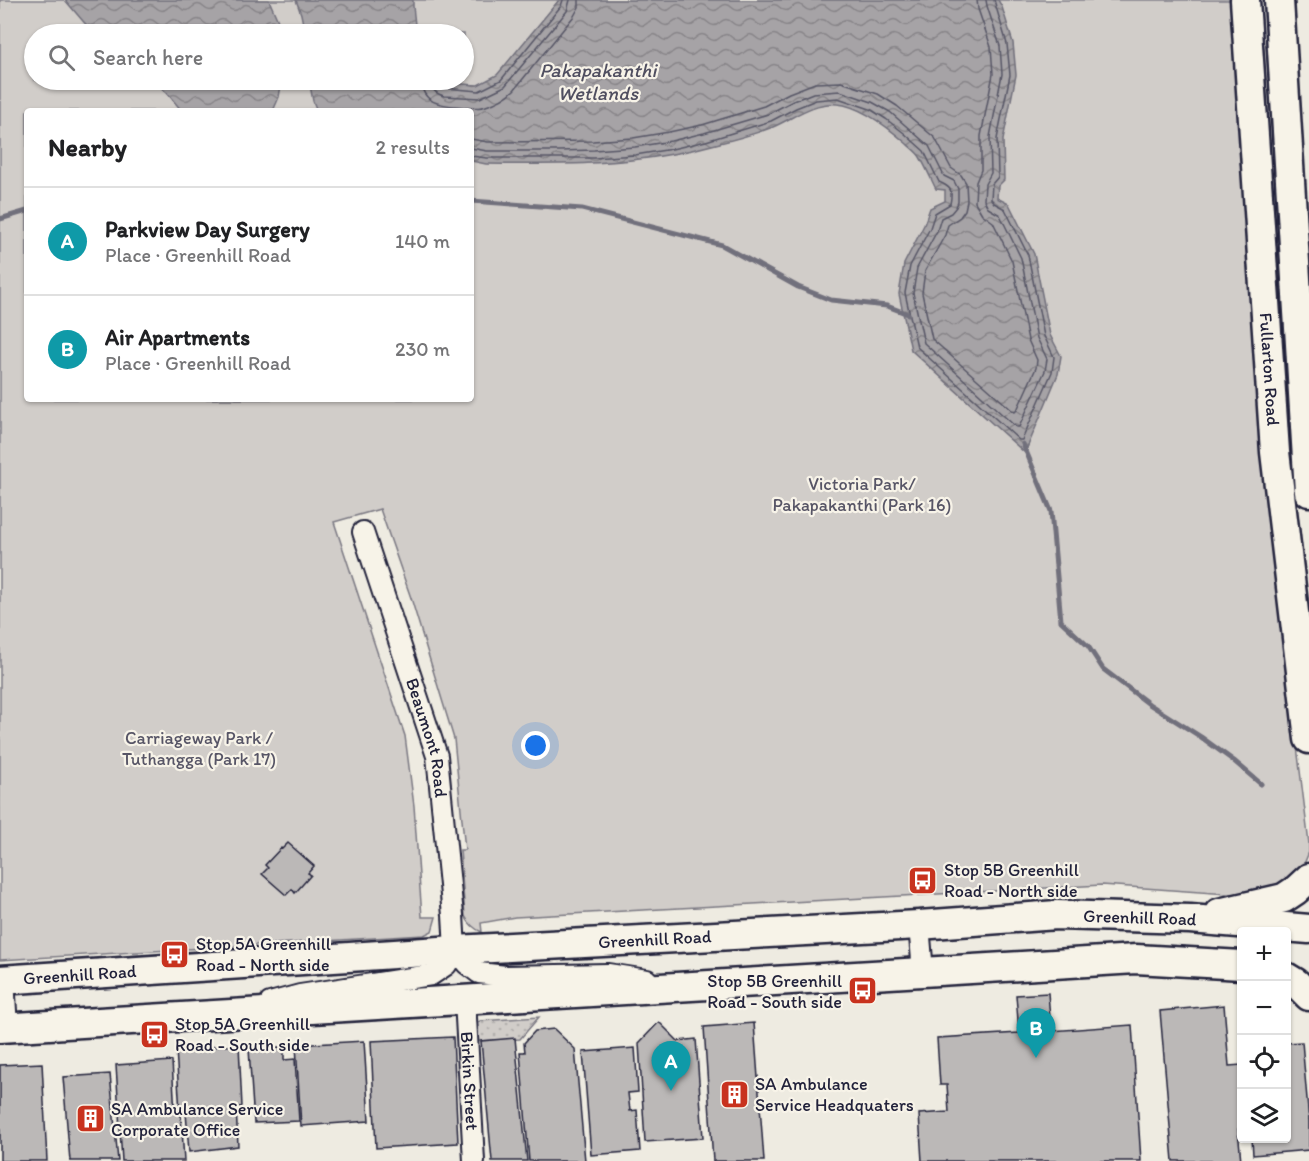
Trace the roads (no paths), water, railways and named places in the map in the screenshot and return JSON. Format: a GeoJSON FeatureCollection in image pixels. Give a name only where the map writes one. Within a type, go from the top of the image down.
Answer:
{"type":"FeatureCollection","features":[{"type":"Feature","properties":{"kind":"highway","name":"Fullarton Road"},"geometry":{"type":"LineString","coordinates":[[1245,0],[1275,452],[1309,739]]}},
{"type":"Feature","properties":{"kind":"highway","name":"Fullarton Road"},"geometry":{"type":"LineString","coordinates":[[1279,0],[1309,492]]}},
{"type":"Feature","properties":{"kind":"highway"},"geometry":{"type":"LineString","coordinates":[[1190,920],[1284,898],[1309,878]]}},
{"type":"Feature","properties":{"kind":"highway","name":"Greenhill Road"},"geometry":{"type":"LineString","coordinates":[[2,980],[454,950],[920,926],[1058,915],[1190,920],[1309,929]]}},
{"type":"Feature","properties":{"kind":"highway"},"geometry":{"type":"LineString","coordinates":[[3,1028],[1136,959],[1237,965]]}},
{"type":"Feature","properties":{"kind":"highway"},"geometry":{"type":"LineString","coordinates":[[1291,967],[1309,968]]}},
{"type":"Feature","properties":{"kind":"highway"},"geometry":{"type":"LineString","coordinates":[[1291,980],[1309,996]]}},
{"type":"Feature","properties":{"kind":"street","name":"Beaumont Road"},"geometry":{"type":"LineString","coordinates":[[363,532],[437,756],[453,915],[454,950]]}},
{"type":"Feature","properties":{"kind":"street"},"geometry":{"type":"LineString","coordinates":[[920,926],[923,972]]}},
{"type":"Feature","properties":{"kind":"street"},"geometry":{"type":"LineString","coordinates":[[234,1014],[300,994],[431,975],[446,965],[454,950],[466,964],[479,973],[506,976],[608,974],[692,986]]}},
{"type":"Feature","properties":{"kind":"street"},"geometry":{"type":"LineString","coordinates":[[2,980],[3,1028]]}},
{"type":"Feature","properties":{"kind":"street","name":"Birkin Street"},"geometry":{"type":"LineString","coordinates":[[465,1000],[474,1161]]}},
{"type":"Feature","properties":{"kind":"water"},"geometry":{"type":"Polygon","coordinates":[[[65,0],[269,0],[279,24],[85,24],[65,0]]]}},
{"type":"Feature","properties":{"kind":"water"},"geometry":{"type":"Polygon","coordinates":[[[296,0],[413,0],[415,24],[303,24],[296,0]]]}},
{"type":"Feature","properties":{"kind":"water","name":"Pakapakanthi Wetlands"},"geometry":{"type":"Polygon","coordinates":[[[559,0],[998,0],[1013,43],[1016,75],[1003,140],[1004,180],[998,186],[997,198],[1009,204],[1034,254],[1050,335],[1061,356],[1058,374],[1025,453],[911,350],[899,294],[904,264],[930,208],[945,201],[945,190],[936,189],[916,152],[892,131],[865,113],[837,104],[819,105],[757,133],[680,153],[625,161],[570,164],[486,164],[474,162],[474,108],[316,108],[311,90],[474,90],[474,85],[497,75],[559,0]]]}},
{"type":"Feature","properties":{"kind":"water"},"geometry":{"type":"Polygon","coordinates":[[[164,90],[280,90],[274,108],[180,108],[164,90]]]}},
{"type":"Feature","properties":{"kind":"waterway"},"geometry":{"type":"LineString","coordinates":[[474,201],[582,209],[722,245],[798,287],[831,300],[887,306],[908,314]]}},
{"type":"Feature","properties":{"kind":"waterway"},"geometry":{"type":"LineString","coordinates":[[0,219],[24,212]]}},
{"type":"Feature","properties":{"kind":"waterway"},"geometry":{"type":"LineString","coordinates":[[1023,444],[1051,511],[1061,621],[1088,646],[1103,669],[1149,704],[1234,761],[1261,784]]}},
{"type":"Feature","properties":{"kind":"place","name":"Stop 5B Greenhill Road - North side"},"geometry":{"type":"Point","coordinates":[923,880]}},
{"type":"Feature","properties":{"kind":"place","name":"Stop 5A Greenhill Road - North side"},"geometry":{"type":"Point","coordinates":[175,954]}},
{"type":"Feature","properties":{"kind":"place","name":"Stop 5B Greenhill Road - South side"},"geometry":{"type":"Point","coordinates":[863,991]}},
{"type":"Feature","properties":{"kind":"place","name":"Stop 5A Greenhill Road - South side"},"geometry":{"type":"Point","coordinates":[154,1034]}},
{"type":"Feature","properties":{"kind":"place","name":"Air Apartments"},"geometry":{"type":"Point","coordinates":[1036,1058]}},
{"type":"Feature","properties":{"kind":"place","name":"Parkview Day Surgery"},"geometry":{"type":"Point","coordinates":[671,1091]}},
{"type":"Feature","properties":{"kind":"place","name":"SA Ambulance Service Headquaters"},"geometry":{"type":"Point","coordinates":[734,1094]}},
{"type":"Feature","properties":{"kind":"place","name":"SA Ambulance Service Corporate Office"},"geometry":{"type":"Point","coordinates":[90,1119]}},
{"type":"Feature","properties":{"kind":"park label","name":"Victoria Park/ Pakapakanthi (Park 16)"},"geometry":{"type":"Point","coordinates":[862,494]}},
{"type":"Feature","properties":{"kind":"park label","name":"Carriageway Park / Tuthangga (Park 17)"},"geometry":{"type":"Point","coordinates":[199,748]}}]}
